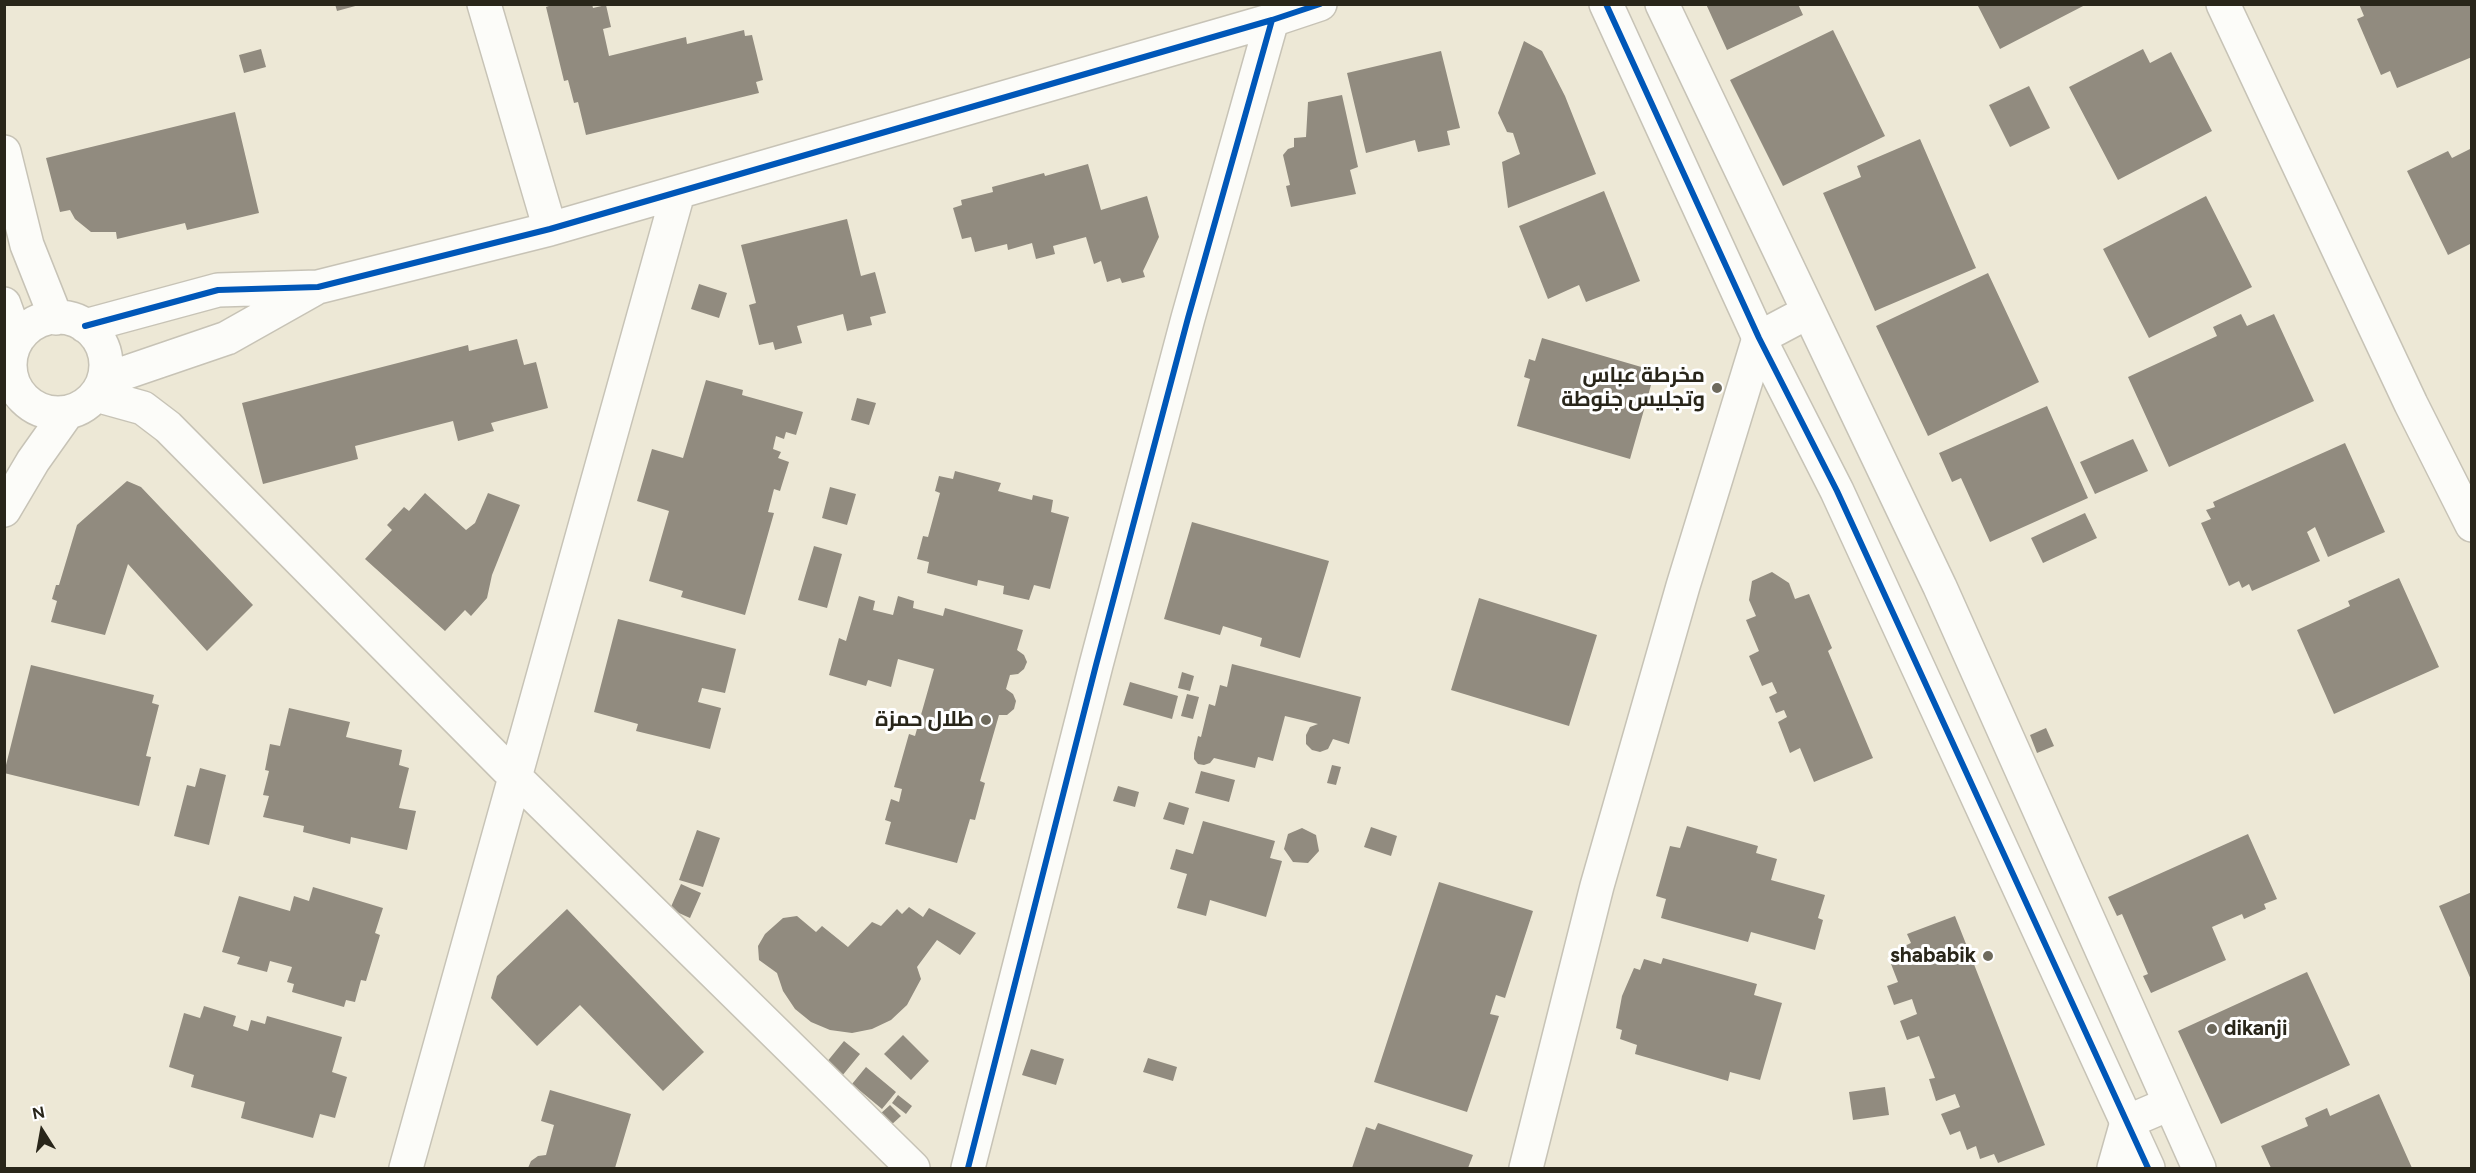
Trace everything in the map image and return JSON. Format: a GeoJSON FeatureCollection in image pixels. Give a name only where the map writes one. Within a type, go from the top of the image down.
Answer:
{"type":"FeatureCollection","features":[{"type":"Feature","properties":{"kind":"street"},"geometry":{"type":"LineString","coordinates":[[484,4],[550,229]]}},
{"type":"Feature","properties":{"kind":"street"},"geometry":{"type":"LineString","coordinates":[[4,152],[27,244],[71,322],[99,341],[103,350],[106,370],[100,387],[83,406],[67,413],[51,413],[36,408],[24,399],[10,399],[10,367],[13,348],[34,325],[71,322],[218,290],[318,287],[550,229],[678,194],[1320,4]]}},
{"type":"Feature","properties":{"kind":"street"},"geometry":{"type":"LineString","coordinates":[[1606,4],[1759,338],[1837,491],[1908,643],[2148,1168]]}},
{"type":"Feature","properties":{"kind":"street"},"geometry":{"type":"LineString","coordinates":[[1662,4],[1955,621],[2199,1168]]}},
{"type":"Feature","properties":{"kind":"street"},"geometry":{"type":"LineString","coordinates":[[2223,4],[2411,404],[2472,525]]}},
{"type":"Feature","properties":{"kind":"street"},"geometry":{"type":"LineString","coordinates":[[968,1168],[1105,630],[1188,318],[1272,20]]}},
{"type":"Feature","properties":{"kind":"street"},"geometry":{"type":"LineString","coordinates":[[406,1168],[678,194]]}},
{"type":"Feature","properties":{"kind":"street"},"geometry":{"type":"LineString","coordinates":[[100,387],[227,338],[318,287]]}},
{"type":"Feature","properties":{"kind":"street"},"geometry":{"type":"LineString","coordinates":[[4,304],[18,340]]}},
{"type":"Feature","properties":{"kind":"street"},"geometry":{"type":"LineString","coordinates":[[1526,1168],[1597,886],[1683,586],[1759,338],[1808,312]]}},
{"type":"Feature","properties":{"kind":"street"},"geometry":{"type":"LineString","coordinates":[[100,387],[143,408],[168,428],[514,776],[913,1168]]}},
{"type":"Feature","properties":{"kind":"street"},"geometry":{"type":"LineString","coordinates":[[4,510],[33,461],[67,413]]}},
{"type":"Feature","properties":{"kind":"street"},"geometry":{"type":"LineString","coordinates":[[1908,643],[1955,621]]}},
{"type":"Feature","properties":{"kind":"street"},"geometry":{"type":"LineString","coordinates":[[2127,1122],[2169,1104]]}},
{"type":"Feature","properties":{"kind":"street"},"geometry":{"type":"LineString","coordinates":[[2114,1168],[2127,1122]]}},
{"type":"Feature","properties":{"kind":"building"},"geometry":{"type":"Polygon","coordinates":[[[335,4],[359,4],[359,5],[337,11],[335,4]]]}},
{"type":"Feature","properties":{"kind":"building"},"geometry":{"type":"Polygon","coordinates":[[[555,4],[592,4],[593,8],[606,5],[611,27],[603,29],[609,56],[686,37],[687,44],[744,30],[745,36],[752,35],[763,80],[756,82],[759,93],[586,135],[578,102],[574,103],[568,80],[564,81],[546,7],[555,4]]]}},
{"type":"Feature","properties":{"kind":"building"},"geometry":{"type":"Polygon","coordinates":[[[1706,4],[1798,4],[1803,15],[1727,50],[1706,4]]]}},
{"type":"Feature","properties":{"kind":"building"},"geometry":{"type":"Polygon","coordinates":[[[1977,4],[2087,4],[2000,49],[1977,4]]]}},
{"type":"Feature","properties":{"kind":"building"},"geometry":{"type":"Polygon","coordinates":[[[2359,4],[2472,4],[2472,57],[2397,88],[2390,71],[2381,75],[2357,19],[2364,16],[2359,4]]]}},
{"type":"Feature","properties":{"kind":"building"},"geometry":{"type":"Polygon","coordinates":[[[1833,30],[1885,136],[1783,186],[1730,80],[1833,30]]]}},
{"type":"Feature","properties":{"kind":"building"},"geometry":{"type":"Polygon","coordinates":[[[1524,41],[1542,51],[1565,96],[1596,174],[1508,208],[1502,162],[1520,154],[1513,133],[1507,132],[1498,113],[1524,41]]]}},
{"type":"Feature","properties":{"kind":"building"},"geometry":{"type":"Polygon","coordinates":[[[261,49],[266,67],[244,73],[239,55],[261,49]]]}},
{"type":"Feature","properties":{"kind":"building"},"geometry":{"type":"Polygon","coordinates":[[[2143,49],[2150,63],[2171,52],[2212,131],[2118,180],[2069,87],[2143,49]]]}},
{"type":"Feature","properties":{"kind":"building"},"geometry":{"type":"Polygon","coordinates":[[[1441,51],[1460,128],[1447,131],[1450,145],[1418,152],[1415,140],[1366,153],[1347,73],[1441,51]]]}},
{"type":"Feature","properties":{"kind":"building"},"geometry":{"type":"Polygon","coordinates":[[[2029,86],[2050,128],[2010,147],[1989,105],[2029,86]]]}},
{"type":"Feature","properties":{"kind":"building"},"geometry":{"type":"Polygon","coordinates":[[[1342,95],[1358,167],[1350,170],[1356,194],[1291,207],[1286,186],[1290,185],[1283,155],[1288,149],[1294,147],[1294,138],[1306,137],[1308,102],[1342,95]]]}},
{"type":"Feature","properties":{"kind":"building"},"geometry":{"type":"Polygon","coordinates":[[[235,112],[259,213],[187,230],[185,223],[117,239],[116,232],[91,232],[75,219],[70,210],[60,212],[46,158],[235,112]]]}},
{"type":"Feature","properties":{"kind":"building"},"geometry":{"type":"Polygon","coordinates":[[[1920,139],[1976,268],[1875,311],[1823,193],[1861,177],[1857,166],[1920,139]]]}},
{"type":"Feature","properties":{"kind":"building"},"geometry":{"type":"Polygon","coordinates":[[[2472,148],[2472,243],[2448,255],[2407,171],[2448,151],[2452,158],[2472,148]]]}},
{"type":"Feature","properties":{"kind":"building"},"geometry":{"type":"Polygon","coordinates":[[[1088,164],[1101,210],[1147,196],[1159,237],[1143,271],[1145,277],[1122,283],[1120,278],[1107,282],[1101,261],[1094,264],[1086,237],[1053,246],[1055,254],[1036,259],[1032,243],[1008,250],[1007,244],[975,252],[971,237],[962,239],[953,208],[962,205],[961,200],[993,192],[992,187],[1088,164]]]}},
{"type":"Feature","properties":{"kind":"building"},"geometry":{"type":"Polygon","coordinates":[[[1604,191],[1640,281],[1586,302],[1579,285],[1548,299],[1519,226],[1604,191]]]}},
{"type":"Feature","properties":{"kind":"building"},"geometry":{"type":"Polygon","coordinates":[[[2206,196],[2252,287],[2149,338],[2103,249],[2206,196]]]}},
{"type":"Feature","properties":{"kind":"building"},"geometry":{"type":"Polygon","coordinates":[[[847,219],[861,276],[875,272],[886,313],[870,317],[872,325],[847,331],[843,314],[797,326],[802,343],[775,350],[773,342],[759,345],[749,305],[756,303],[741,245],[847,219]]]}},
{"type":"Feature","properties":{"kind":"building"},"geometry":{"type":"Polygon","coordinates":[[[1988,273],[2039,382],[1928,436],[1876,326],[1988,273]]]}},
{"type":"Feature","properties":{"kind":"building"},"geometry":{"type":"Polygon","coordinates":[[[699,284],[727,293],[719,318],[691,309],[699,284]]]}},
{"type":"Feature","properties":{"kind":"building"},"geometry":{"type":"Polygon","coordinates":[[[2241,314],[2247,326],[2274,314],[2314,401],[2169,467],[2128,377],[2217,336],[2213,327],[2241,314]]]}},
{"type":"Feature","properties":{"kind":"building"},"geometry":{"type":"Polygon","coordinates":[[[1542,338],[1655,371],[1630,459],[1517,426],[1530,379],[1524,377],[1529,359],[1535,361],[1542,338]]]}},
{"type":"Feature","properties":{"kind":"building"},"geometry":{"type":"Polygon","coordinates":[[[517,339],[524,365],[536,362],[548,408],[491,423],[494,431],[458,441],[453,421],[355,446],[358,459],[263,484],[242,403],[468,345],[469,351],[517,339]]]}},
{"type":"Feature","properties":{"kind":"building"},"geometry":{"type":"Polygon","coordinates":[[[706,380],[743,390],[742,395],[803,412],[796,435],[786,432],[784,439],[776,436],[773,449],[781,452],[778,458],[789,462],[780,491],[774,489],[768,512],[774,513],[745,615],[681,597],[683,591],[649,581],[669,511],[637,501],[652,449],[683,458],[706,380]]]}},
{"type":"Feature","properties":{"kind":"building"},"geometry":{"type":"Polygon","coordinates":[[[857,398],[876,403],[869,425],[851,420],[857,398]]]}},
{"type":"Feature","properties":{"kind":"building"},"geometry":{"type":"Polygon","coordinates":[[[2047,406],[2088,498],[1990,542],[1961,478],[1952,482],[1939,453],[2047,406]]]}},
{"type":"Feature","properties":{"kind":"building"},"geometry":{"type":"Polygon","coordinates":[[[2133,439],[2148,471],[2095,494],[2080,462],[2133,439]]]}},
{"type":"Feature","properties":{"kind":"building"},"geometry":{"type":"Polygon","coordinates":[[[2345,443],[2385,532],[2328,557],[2315,527],[2307,532],[2320,561],[2252,591],[2249,584],[2242,588],[2239,581],[2229,586],[2201,523],[2211,519],[2206,510],[2215,507],[2213,502],[2345,443]]]}},
{"type":"Feature","properties":{"kind":"building"},"geometry":{"type":"Polygon","coordinates":[[[955,471],[1001,483],[998,491],[1032,500],[1033,495],[1053,500],[1051,512],[1069,517],[1050,589],[1034,585],[1029,600],[1003,594],[1004,586],[978,580],[977,586],[927,573],[929,562],[917,559],[923,536],[928,537],[940,493],[935,491],[939,476],[953,479],[955,471]]]}},
{"type":"Feature","properties":{"kind":"building"},"geometry":{"type":"Polygon","coordinates":[[[127,481],[141,487],[253,605],[207,651],[128,564],[105,635],[51,622],[57,601],[52,599],[56,585],[59,585],[77,525],[127,481]]]}},
{"type":"Feature","properties":{"kind":"building"},"geometry":{"type":"Polygon","coordinates":[[[830,487],[856,494],[847,525],[822,518],[830,487]]]}},
{"type":"Feature","properties":{"kind":"building"},"geometry":{"type":"Polygon","coordinates":[[[425,493],[466,530],[475,523],[488,493],[520,505],[492,575],[487,598],[471,616],[465,610],[445,631],[365,559],[392,530],[387,525],[404,507],[409,511],[425,493]]]}},
{"type":"Feature","properties":{"kind":"building"},"geometry":{"type":"Polygon","coordinates":[[[2085,513],[2097,538],[2043,563],[2031,538],[2085,513]]]}},
{"type":"Feature","properties":{"kind":"building"},"geometry":{"type":"Polygon","coordinates":[[[1192,522],[1329,561],[1300,658],[1260,646],[1262,638],[1223,626],[1220,635],[1164,619],[1192,522]]]}},
{"type":"Feature","properties":{"kind":"building"},"geometry":{"type":"Polygon","coordinates":[[[814,546],[842,554],[827,608],[798,600],[814,546]]]}},
{"type":"Feature","properties":{"kind":"building"},"geometry":{"type":"Polygon","coordinates":[[[1772,572],[1789,583],[1795,599],[1809,594],[1832,648],[1828,651],[1873,758],[1814,782],[1800,748],[1790,753],[1778,722],[1787,717],[1784,710],[1776,713],[1769,697],[1777,693],[1772,682],[1762,686],[1749,656],[1759,651],[1746,620],[1756,616],[1749,600],[1752,581],[1772,572]]]}},
{"type":"Feature","properties":{"kind":"building"},"geometry":{"type":"Polygon","coordinates":[[[2399,578],[2439,667],[2334,714],[2297,630],[2350,606],[2348,601],[2399,578]]]}},
{"type":"Feature","properties":{"kind":"building"},"geometry":{"type":"Polygon","coordinates":[[[859,596],[875,601],[873,610],[893,615],[898,596],[914,601],[913,608],[943,616],[945,608],[1023,630],[1017,650],[1024,655],[1027,662],[1018,674],[1010,675],[1006,689],[1013,694],[1016,701],[1014,709],[1007,715],[999,715],[980,781],[985,783],[975,820],[970,819],[957,863],[885,844],[891,822],[885,820],[891,799],[899,802],[902,789],[894,787],[909,734],[915,736],[934,669],[898,659],[891,687],[868,680],[866,686],[829,675],[839,638],[846,641],[859,596]]]}},
{"type":"Feature","properties":{"kind":"building"},"geometry":{"type":"Polygon","coordinates":[[[1479,598],[1597,635],[1569,726],[1451,690],[1479,598]]]}},
{"type":"Feature","properties":{"kind":"building"},"geometry":{"type":"Polygon","coordinates":[[[618,619],[736,649],[725,693],[702,688],[698,702],[721,708],[710,749],[636,731],[638,724],[594,712],[618,619]]]}},
{"type":"Feature","properties":{"kind":"building"},"geometry":{"type":"Polygon","coordinates":[[[1232,664],[1361,697],[1349,744],[1333,739],[1328,749],[1320,752],[1312,750],[1306,744],[1306,735],[1310,727],[1318,724],[1285,716],[1273,761],[1258,757],[1255,768],[1214,758],[1210,763],[1198,764],[1194,759],[1194,753],[1198,736],[1201,737],[1209,704],[1215,706],[1220,685],[1227,687],[1232,664]]]}},
{"type":"Feature","properties":{"kind":"building"},"geometry":{"type":"Polygon","coordinates":[[[31,665],[154,695],[152,703],[159,705],[146,756],[151,757],[139,806],[4,773],[31,665]]]}},
{"type":"Feature","properties":{"kind":"building"},"geometry":{"type":"Polygon","coordinates":[[[1182,672],[1194,676],[1190,691],[1178,688],[1182,672]]]}},
{"type":"Feature","properties":{"kind":"building"},"geometry":{"type":"Polygon","coordinates":[[[1130,682],[1178,696],[1172,719],[1123,705],[1130,682]]]}},
{"type":"Feature","properties":{"kind":"building"},"geometry":{"type":"Polygon","coordinates":[[[1187,694],[1199,697],[1193,719],[1181,716],[1187,694]]]}},
{"type":"Feature","properties":{"kind":"building"},"geometry":{"type":"Polygon","coordinates":[[[289,708],[350,722],[346,737],[402,750],[399,765],[409,768],[399,808],[416,811],[407,850],[351,837],[350,844],[303,832],[304,826],[263,817],[269,796],[263,795],[269,771],[265,770],[270,744],[280,746],[289,708]]]}},
{"type":"Feature","properties":{"kind":"building"},"geometry":{"type":"Polygon","coordinates":[[[2046,728],[2054,746],[2037,753],[2030,735],[2046,728]]]}},
{"type":"Feature","properties":{"kind":"building"},"geometry":{"type":"Polygon","coordinates":[[[1332,765],[1341,767],[1336,785],[1327,783],[1332,765]]]}},
{"type":"Feature","properties":{"kind":"building"},"geometry":{"type":"Polygon","coordinates":[[[200,768],[226,775],[209,845],[174,836],[187,785],[195,787],[200,768]]]}},
{"type":"Feature","properties":{"kind":"building"},"geometry":{"type":"Polygon","coordinates":[[[1201,771],[1235,780],[1229,802],[1195,793],[1201,771]]]}},
{"type":"Feature","properties":{"kind":"building"},"geometry":{"type":"Polygon","coordinates":[[[1118,786],[1139,792],[1135,807],[1113,801],[1118,786]]]}},
{"type":"Feature","properties":{"kind":"building"},"geometry":{"type":"Polygon","coordinates":[[[1169,802],[1189,808],[1184,825],[1163,819],[1169,802]]]}},
{"type":"Feature","properties":{"kind":"building"},"geometry":{"type":"Polygon","coordinates":[[[1203,821],[1275,841],[1270,858],[1282,861],[1266,917],[1210,900],[1206,916],[1177,908],[1187,874],[1170,869],[1176,849],[1193,854],[1203,821]]]}},
{"type":"Feature","properties":{"kind":"building"},"geometry":{"type":"Polygon","coordinates":[[[1687,826],[1758,846],[1756,853],[1777,859],[1771,880],[1825,895],[1818,918],[1823,920],[1815,950],[1751,932],[1748,942],[1661,918],[1666,899],[1656,896],[1670,846],[1680,848],[1687,826]]]}},
{"type":"Feature","properties":{"kind":"building"},"geometry":{"type":"Polygon","coordinates":[[[1371,827],[1397,836],[1391,856],[1364,847],[1371,827]]]}},
{"type":"Feature","properties":{"kind":"building"},"geometry":{"type":"Polygon","coordinates":[[[1302,828],[1316,835],[1319,851],[1308,863],[1293,862],[1284,849],[1288,834],[1302,828]]]}},
{"type":"Feature","properties":{"kind":"building"},"geometry":{"type":"Polygon","coordinates":[[[697,830],[720,838],[703,887],[679,880],[697,830]]]}},
{"type":"Feature","properties":{"kind":"building"},"geometry":{"type":"Polygon","coordinates":[[[2248,834],[2277,899],[2264,904],[2266,909],[2244,919],[2242,914],[2212,927],[2226,960],[2151,993],[2143,976],[2148,974],[2122,914],[2117,916],[2108,897],[2248,834]]]}},
{"type":"Feature","properties":{"kind":"building"},"geometry":{"type":"Polygon","coordinates":[[[1439,882],[1533,911],[1505,998],[1496,995],[1490,1014],[1499,1016],[1467,1112],[1374,1082],[1439,882]]]}},
{"type":"Feature","properties":{"kind":"building"},"geometry":{"type":"Polygon","coordinates":[[[681,884],[701,893],[690,918],[670,909],[681,884]]]}},
{"type":"Feature","properties":{"kind":"building"},"geometry":{"type":"Polygon","coordinates":[[[313,887],[383,908],[375,933],[380,935],[366,981],[361,980],[355,1002],[346,1000],[344,1007],[292,992],[294,984],[287,982],[292,967],[270,961],[267,972],[237,964],[240,957],[222,952],[239,896],[290,911],[294,896],[309,901],[313,887]]]}},
{"type":"Feature","properties":{"kind":"building"},"geometry":{"type":"Polygon","coordinates":[[[2472,892],[2472,982],[2439,906],[2472,892]]]}},
{"type":"Feature","properties":{"kind":"building"},"geometry":{"type":"Polygon","coordinates":[[[909,907],[923,917],[929,908],[976,933],[960,955],[937,940],[917,967],[921,979],[907,1005],[891,1020],[872,1029],[852,1033],[830,1030],[811,1022],[795,1009],[783,991],[777,973],[759,960],[758,946],[765,934],[783,918],[797,916],[816,932],[822,926],[848,947],[872,922],[881,926],[897,909],[902,914],[909,907]]]}},
{"type":"Feature","properties":{"kind":"building"},"geometry":{"type":"Polygon","coordinates":[[[567,909],[704,1052],[663,1091],[580,1005],[537,1046],[491,998],[497,976],[567,909]]]}},
{"type":"Feature","properties":{"kind":"building"},"geometry":{"type":"Polygon","coordinates":[[[1955,916],[2045,1145],[1998,1163],[1994,1154],[1980,1159],[1976,1146],[1967,1150],[1960,1131],[1950,1135],[1941,1114],[1960,1107],[1955,1094],[1936,1101],[1929,1079],[1935,1078],[1919,1036],[1907,1040],[1900,1021],[1917,1014],[1912,999],[1894,1005],[1887,986],[1898,982],[1891,964],[1902,959],[1898,949],[1911,943],[1907,934],[1955,916]]]}},
{"type":"Feature","properties":{"kind":"building"},"geometry":{"type":"Polygon","coordinates":[[[1663,958],[1757,984],[1754,995],[1782,1003],[1760,1080],[1730,1072],[1728,1081],[1635,1054],[1637,1045],[1620,1039],[1622,1030],[1616,1028],[1622,996],[1634,968],[1640,970],[1644,959],[1661,964],[1663,958]]]}},
{"type":"Feature","properties":{"kind":"building"},"geometry":{"type":"Polygon","coordinates":[[[2307,972],[2350,1065],[2221,1124],[2178,1031],[2307,972]]]}},
{"type":"Feature","properties":{"kind":"building"},"geometry":{"type":"Polygon","coordinates":[[[204,1006],[236,1016],[233,1026],[248,1031],[251,1020],[265,1024],[267,1016],[342,1037],[332,1072],[347,1077],[335,1118],[320,1114],[313,1138],[241,1118],[245,1102],[191,1087],[194,1075],[169,1067],[184,1013],[200,1018],[204,1006]]]}},
{"type":"Feature","properties":{"kind":"building"},"geometry":{"type":"Polygon","coordinates":[[[903,1035],[929,1061],[911,1080],[884,1054],[903,1035]]]}},
{"type":"Feature","properties":{"kind":"building"},"geometry":{"type":"Polygon","coordinates":[[[844,1041],[860,1054],[842,1076],[826,1063],[844,1041]]]}},
{"type":"Feature","properties":{"kind":"building"},"geometry":{"type":"Polygon","coordinates":[[[1031,1049],[1064,1059],[1056,1085],[1022,1075],[1031,1049]]]}},
{"type":"Feature","properties":{"kind":"building"},"geometry":{"type":"Polygon","coordinates":[[[1148,1058],[1177,1067],[1173,1081],[1143,1072],[1148,1058]]]}},
{"type":"Feature","properties":{"kind":"building"},"geometry":{"type":"Polygon","coordinates":[[[866,1067],[896,1092],[882,1109],[852,1084],[866,1067]]]}},
{"type":"Feature","properties":{"kind":"building"},"geometry":{"type":"Polygon","coordinates":[[[1885,1087],[1889,1115],[1853,1120],[1849,1092],[1885,1087]]]}},
{"type":"Feature","properties":{"kind":"building"},"geometry":{"type":"Polygon","coordinates":[[[550,1090],[631,1114],[615,1168],[528,1168],[531,1161],[538,1156],[546,1155],[554,1125],[541,1121],[550,1090]]]}},
{"type":"Feature","properties":{"kind":"building"},"geometry":{"type":"Polygon","coordinates":[[[2379,1094],[2412,1168],[2271,1168],[2261,1146],[2308,1126],[2305,1118],[2327,1108],[2330,1116],[2379,1094]]]}},
{"type":"Feature","properties":{"kind":"building"},"geometry":{"type":"Polygon","coordinates":[[[898,1095],[912,1106],[906,1114],[892,1103],[898,1095]]]}},
{"type":"Feature","properties":{"kind":"building"},"geometry":{"type":"Polygon","coordinates":[[[890,1105],[901,1116],[890,1126],[879,1115],[890,1105]]]}},
{"type":"Feature","properties":{"kind":"building"},"geometry":{"type":"Polygon","coordinates":[[[1378,1123],[1473,1155],[1468,1168],[1352,1168],[1366,1127],[1375,1130],[1378,1123]]]}},
{"type":"Feature","properties":{"kind":"cycle path"},"geometry":{"type":"LineString","coordinates":[[85,326],[218,290],[318,287],[550,229],[1272,20],[1320,4]]}},
{"type":"Feature","properties":{"kind":"cycle path"},"geometry":{"type":"LineString","coordinates":[[1606,4],[1759,338],[1837,491],[2148,1168]]}},
{"type":"Feature","properties":{"kind":"cycle path"},"geometry":{"type":"LineString","coordinates":[[968,1168],[1096,665],[1188,318],[1272,20]]}},
{"type":"Feature","properties":{"kind":"place","name":"مخرطة عباس وتجليس جنوطة"},"geometry":{"type":"Point","coordinates":[1717,388]}},
{"type":"Feature","properties":{"kind":"place","name":"طلال حمزة"},"geometry":{"type":"Point","coordinates":[986,720]}},
{"type":"Feature","properties":{"kind":"place","name":"shababik"},"geometry":{"type":"Point","coordinates":[1988,956]}},
{"type":"Feature","properties":{"kind":"place","name":"dikanji"},"geometry":{"type":"Point","coordinates":[2212,1029]}}]}
